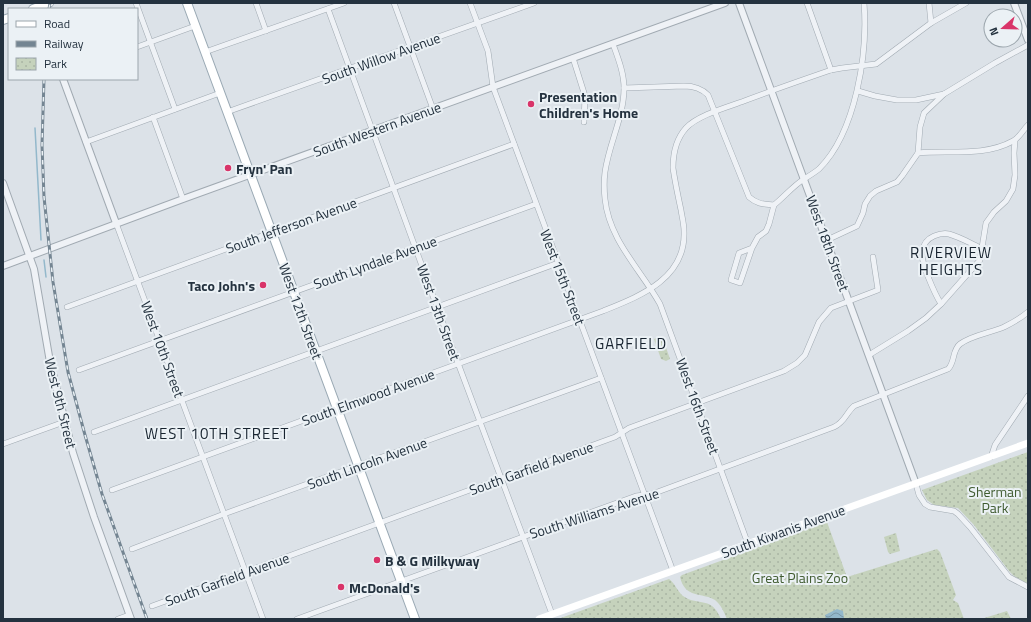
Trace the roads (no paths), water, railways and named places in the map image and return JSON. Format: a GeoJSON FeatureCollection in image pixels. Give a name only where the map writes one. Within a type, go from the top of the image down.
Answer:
{"type":"FeatureCollection","features":[{"type":"Feature","properties":{"kind":"main road"},"geometry":{"type":"LineString","coordinates":[[36,7],[49,3]]}},
{"type":"Feature","properties":{"kind":"main road","name":"West 12th Street"},"geometry":{"type":"LineString","coordinates":[[187,3],[415,619]]}},
{"type":"Feature","properties":{"kind":"main road","name":"South Kiwanis Avenue"},"geometry":{"type":"LineString","coordinates":[[539,619],[1028,443]]}},
{"type":"Feature","properties":{"kind":"street"},"geometry":{"type":"LineString","coordinates":[[256,3],[266,30]]}},
{"type":"Feature","properties":{"kind":"street"},"geometry":{"type":"LineString","coordinates":[[205,52],[344,3]]}},
{"type":"Feature","properties":{"kind":"street"},"geometry":{"type":"LineString","coordinates":[[394,3],[433,109]]}},
{"type":"Feature","properties":{"kind":"street","name":"West 15th Street"},"geometry":{"type":"LineString","coordinates":[[470,3],[488,51],[493,87],[673,571]]}},
{"type":"Feature","properties":{"kind":"street","name":"South Willow Avenue"},"geometry":{"type":"LineString","coordinates":[[228,112],[350,70],[534,3]]}},
{"type":"Feature","properties":{"kind":"street","name":"South Western Avenue"},"geometry":{"type":"LineString","coordinates":[[3,266],[116,223],[725,3]]}},
{"type":"Feature","properties":{"kind":"street","name":"West 18th Street"},"geometry":{"type":"LineString","coordinates":[[739,3],[916,484]]}},
{"type":"Feature","properties":{"kind":"street"},"geometry":{"type":"LineString","coordinates":[[807,3],[831,70]]}},
{"type":"Feature","properties":{"kind":"street"},"geometry":{"type":"LineString","coordinates":[[752,248],[739,253],[731,280],[740,283],[752,248],[758,237],[766,231],[774,205],[804,179],[819,169],[834,149],[842,134],[858,91],[864,38],[864,3]]}},
{"type":"Feature","properties":{"kind":"street"},"geometry":{"type":"LineString","coordinates":[[929,3],[931,23]]}},
{"type":"Feature","properties":{"kind":"street"},"geometry":{"type":"LineString","coordinates":[[771,91],[831,70],[876,64],[931,23],[966,3]]}},
{"type":"Feature","properties":{"kind":"street"},"geometry":{"type":"LineString","coordinates":[[1014,3],[1028,40]]}},
{"type":"Feature","properties":{"kind":"street"},"geometry":{"type":"LineString","coordinates":[[138,9],[175,109]]}},
{"type":"Feature","properties":{"kind":"street","name":"West 13th Street"},"geometry":{"type":"LineString","coordinates":[[328,9],[437,307],[552,614]]}},
{"type":"Feature","properties":{"kind":"street"},"geometry":{"type":"LineString","coordinates":[[138,47],[196,26]]}},
{"type":"Feature","properties":{"kind":"street","name":"West 16th Street"},"geometry":{"type":"LineString","coordinates":[[613,44],[620,64],[624,88],[620,121],[605,172],[605,200],[608,213],[616,235],[623,248],[652,288],[660,304],[748,544]]}},
{"type":"Feature","properties":{"kind":"street"},"geometry":{"type":"LineString","coordinates":[[827,240],[857,226],[865,204],[870,196],[876,191],[897,182],[909,168],[918,153],[920,127],[924,113],[944,94],[1028,45]]}},
{"type":"Feature","properties":{"kind":"street"},"geometry":{"type":"LineString","coordinates":[[573,58],[584,96],[584,122]]}},
{"type":"Feature","properties":{"kind":"street","name":"West 10th Street"},"geometry":{"type":"LineString","coordinates":[[63,80],[263,619]]}},
{"type":"Feature","properties":{"kind":"street"},"geometry":{"type":"LineString","coordinates":[[624,88],[692,86],[702,89],[708,95],[715,111],[749,197],[760,205],[774,205]]}},
{"type":"Feature","properties":{"kind":"street","name":"South Elmwood Avenue"},"geometry":{"type":"LineString","coordinates":[[112,490],[580,320],[627,301],[652,288],[671,272],[682,256],[684,230],[673,168],[675,148],[680,138],[692,123],[715,111],[771,91]]}},
{"type":"Feature","properties":{"kind":"street"},"geometry":{"type":"LineString","coordinates":[[858,91],[897,100],[916,100],[944,94]]}},
{"type":"Feature","properties":{"kind":"street"},"geometry":{"type":"LineString","coordinates":[[86,142],[220,93]]}},
{"type":"Feature","properties":{"kind":"street"},"geometry":{"type":"LineString","coordinates":[[153,118],[183,199]]}},
{"type":"Feature","properties":{"kind":"street"},"geometry":{"type":"LineString","coordinates":[[918,153],[933,151],[966,152],[1004,145],[1015,140],[1028,125]]}},
{"type":"Feature","properties":{"kind":"street"},"geometry":{"type":"LineString","coordinates":[[868,355],[908,332],[926,318],[941,304],[980,260],[983,249],[986,223],[1006,200],[1013,189],[1015,175],[1015,140]]}},
{"type":"Feature","properties":{"kind":"street","name":"South Jefferson Avenue"},"geometry":{"type":"LineString","coordinates":[[67,307],[514,144]]}},
{"type":"Feature","properties":{"kind":"street","name":"West 9th Street"},"geometry":{"type":"LineString","coordinates":[[3,183],[34,269],[50,362],[64,422],[83,487],[130,617]]}},
{"type":"Feature","properties":{"kind":"street","name":"South Lyndale Avenue"},"geometry":{"type":"LineString","coordinates":[[79,370],[536,204]]}},
{"type":"Feature","properties":{"kind":"street"},"geometry":{"type":"LineString","coordinates":[[941,304],[934,292],[923,260],[922,254],[926,242],[931,237],[938,234],[949,234],[983,249]]}},
{"type":"Feature","properties":{"kind":"street","name":"South Garfield Avenue"},"geometry":{"type":"LineString","coordinates":[[152,606],[615,437],[629,428],[784,371],[797,363],[808,350],[816,327],[821,318],[831,308],[878,290],[874,257]]}},
{"type":"Feature","properties":{"kind":"street"},"geometry":{"type":"LineString","coordinates":[[94,432],[558,263]]}},
{"type":"Feature","properties":{"kind":"street"},"geometry":{"type":"LineString","coordinates":[[883,395],[948,369],[952,365],[956,348],[960,344],[1004,326],[1028,312]]}},
{"type":"Feature","properties":{"kind":"street","name":"South Lincoln Avenue"},"geometry":{"type":"LineString","coordinates":[[132,549],[224,514],[601,378]]}},
{"type":"Feature","properties":{"kind":"street","name":"South Williams Avenue"},"geometry":{"type":"LineString","coordinates":[[297,619],[523,536],[636,496],[652,494],[834,428],[843,421],[848,412],[854,406],[883,395]]}},
{"type":"Feature","properties":{"kind":"street"},"geometry":{"type":"LineString","coordinates":[[991,457],[995,445],[1028,396]]}},
{"type":"Feature","properties":{"kind":"street"},"geometry":{"type":"LineString","coordinates":[[3,444],[64,422]]}},
{"type":"Feature","properties":{"kind":"street"},"geometry":{"type":"LineString","coordinates":[[916,484],[919,495],[925,504],[930,508],[954,511],[958,514],[1009,577],[1028,586]]}},
{"type":"Feature","properties":{"kind":"street"},"geometry":{"type":"LineString","coordinates":[[118,619],[130,617]]}},
{"type":"Feature","properties":{"kind":"water"},"geometry":{"type":"Polygon","coordinates":[[[837,609],[843,611],[844,619],[826,618],[825,615],[837,609]]]}},
{"type":"Feature","properties":{"kind":"waterway"},"geometry":{"type":"LineString","coordinates":[[35,128],[41,240]]}},
{"type":"Feature","properties":{"kind":"waterway"},"geometry":{"type":"LineString","coordinates":[[44,260],[46,277]]}},
{"type":"Feature","properties":{"kind":"railway"},"geometry":{"type":"LineString","coordinates":[[49,8],[50,3]]}},
{"type":"Feature","properties":{"kind":"railway"},"geometry":{"type":"LineString","coordinates":[[44,80],[42,145],[44,197],[53,282],[68,372],[102,494],[147,619]]}},
{"type":"Feature","properties":{"kind":"place","name":"Presentation Children's Home"},"geometry":{"type":"Point","coordinates":[531,104]}},
{"type":"Feature","properties":{"kind":"place","name":"Fryn' Pan"},"geometry":{"type":"Point","coordinates":[228,168]}},
{"type":"Feature","properties":{"kind":"place","name":"Taco John's"},"geometry":{"type":"Point","coordinates":[263,285]}},
{"type":"Feature","properties":{"kind":"place","name":"B & G Milkyway"},"geometry":{"type":"Point","coordinates":[377,560]}},
{"type":"Feature","properties":{"kind":"place","name":"McDonald's"},"geometry":{"type":"Point","coordinates":[341,587]}},
{"type":"Feature","properties":{"kind":"district","name":"RIVERVIEW HEIGHTS"},"geometry":{"type":"Point","coordinates":[951,260]}},
{"type":"Feature","properties":{"kind":"district","name":"GARFIELD"},"geometry":{"type":"Point","coordinates":[631,343]}},
{"type":"Feature","properties":{"kind":"district","name":"WEST 10TH STREET"},"geometry":{"type":"Point","coordinates":[217,433]}},
{"type":"Feature","properties":{"kind":"park label","name":"Sherman Park"},"geometry":{"type":"Point","coordinates":[995,500]}},
{"type":"Feature","properties":{"kind":"park label","name":"Great Plains Zoo"},"geometry":{"type":"Point","coordinates":[800,577]}}]}
